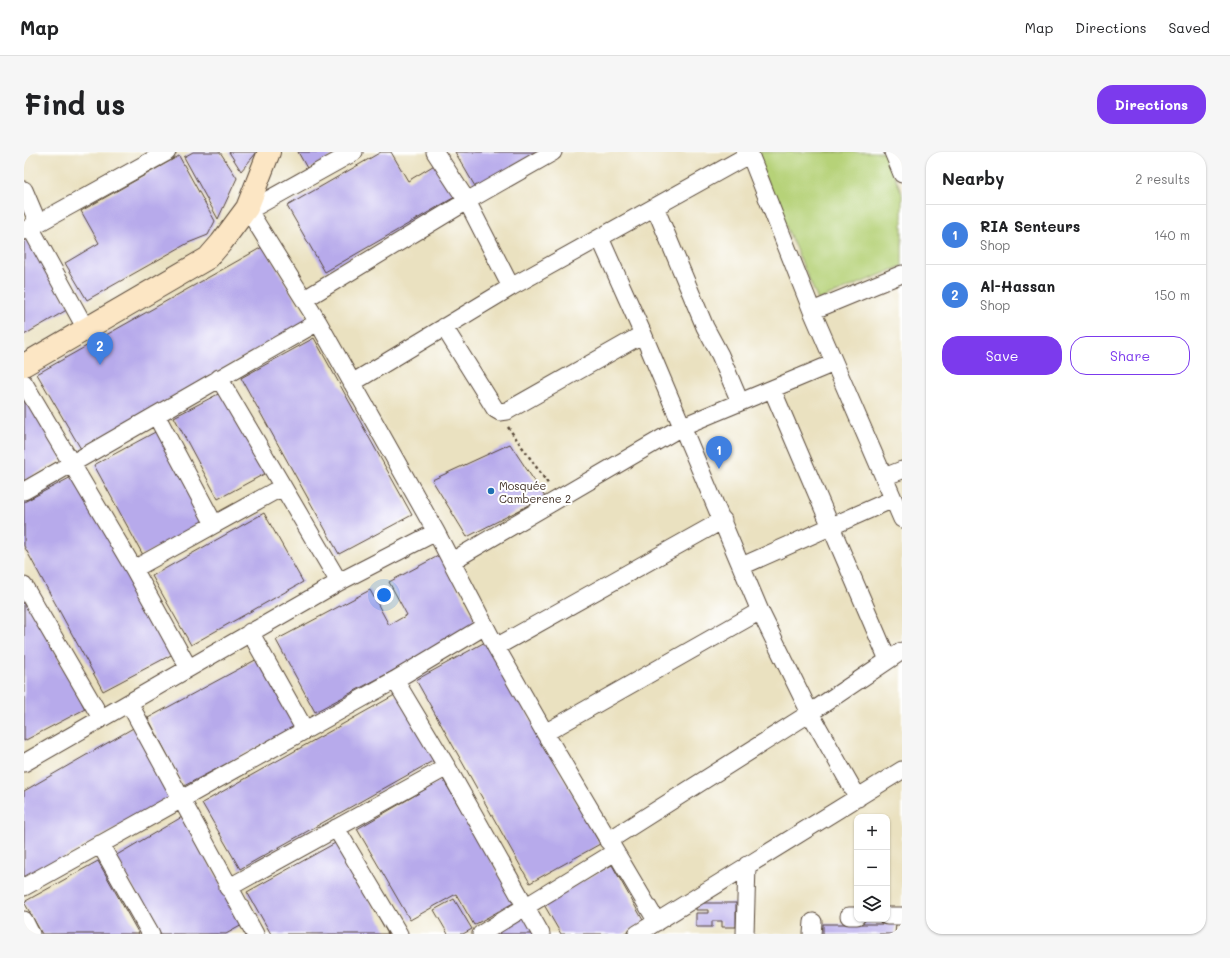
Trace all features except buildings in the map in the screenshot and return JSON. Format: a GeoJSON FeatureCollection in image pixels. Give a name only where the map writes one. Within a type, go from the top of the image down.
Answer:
{"type":"FeatureCollection","features":[{"type":"Feature","properties":{"kind":"main road"},"geometry":{"type":"LineString","coordinates":[[24,365],[208,258],[247,210],[269,152]]}},
{"type":"Feature","properties":{"kind":"street"},"geometry":{"type":"LineString","coordinates":[[31,227],[145,158],[167,152]]}},
{"type":"Feature","properties":{"kind":"street"},"geometry":{"type":"LineString","coordinates":[[354,152],[247,210],[318,322],[452,561],[496,647],[657,922]]}},
{"type":"Feature","properties":{"kind":"street"},"geometry":{"type":"LineString","coordinates":[[435,152],[467,201],[511,287]]}},
{"type":"Feature","properties":{"kind":"street"},"geometry":{"type":"LineString","coordinates":[[304,299],[467,201],[553,152]]}},
{"type":"Feature","properties":{"kind":"street"},"geometry":{"type":"LineString","coordinates":[[893,152],[902,174]]}},
{"type":"Feature","properties":{"kind":"street"},"geometry":{"type":"LineString","coordinates":[[352,383],[511,287],[749,153],[812,312],[902,519]]}},
{"type":"Feature","properties":{"kind":"street"},"geometry":{"type":"LineString","coordinates":[[24,190],[31,227],[86,329]]}},
{"type":"Feature","properties":{"kind":"street"},"geometry":{"type":"LineString","coordinates":[[655,207],[705,327],[720,355],[740,402]]}},
{"type":"Feature","properties":{"kind":"street"},"geometry":{"type":"LineString","coordinates":[[600,238],[644,334],[723,520],[760,612],[810,713],[858,798]]}},
{"type":"Feature","properties":{"kind":"street"},"geometry":{"type":"LineString","coordinates":[[812,312],[902,274]]}},
{"type":"Feature","properties":{"kind":"street"},"geometry":{"type":"LineString","coordinates":[[24,491],[318,322]]}},
{"type":"Feature","properties":{"kind":"street"},"geometry":{"type":"LineString","coordinates":[[444,327],[495,409],[500,412],[507,411],[644,334]]}},
{"type":"Feature","properties":{"kind":"street"},"geometry":{"type":"LineString","coordinates":[[452,561],[683,426],[834,363]]}},
{"type":"Feature","properties":{"kind":"street"},"geometry":{"type":"LineString","coordinates":[[219,378],[339,582]]}},
{"type":"Feature","properties":{"kind":"street"},"geometry":{"type":"LineString","coordinates":[[24,383],[134,569],[188,667]]}},
{"type":"Feature","properties":{"kind":"street"},"geometry":{"type":"LineString","coordinates":[[481,934],[526,906],[895,656],[830,527],[802,457],[772,389]]}},
{"type":"Feature","properties":{"kind":"street"},"geometry":{"type":"LineString","coordinates":[[156,415],[214,524]]}},
{"type":"Feature","properties":{"kind":"street"},"geometry":{"type":"LineString","coordinates":[[884,477],[902,470]]}},
{"type":"Feature","properties":{"kind":"street"},"geometry":{"type":"LineString","coordinates":[[134,569],[282,487]]}},
{"type":"Feature","properties":{"kind":"street"},"geometry":{"type":"LineString","coordinates":[[742,566],[893,499]]}},
{"type":"Feature","properties":{"kind":"street"},"geometry":{"type":"LineString","coordinates":[[496,647],[723,520]]}},
{"type":"Feature","properties":{"kind":"street"},"geometry":{"type":"LineString","coordinates":[[24,762],[339,582],[436,532]]}},
{"type":"Feature","properties":{"kind":"street"},"geometry":{"type":"LineString","coordinates":[[24,586],[101,718]]}},
{"type":"Feature","properties":{"kind":"street"},"geometry":{"type":"LineString","coordinates":[[545,733],[760,612]]}},
{"type":"Feature","properties":{"kind":"street"},"geometry":{"type":"LineString","coordinates":[[24,887],[395,680],[486,626]]}},
{"type":"Feature","properties":{"kind":"street"},"geometry":{"type":"LineString","coordinates":[[250,632],[305,730]]}},
{"type":"Feature","properties":{"kind":"street"},"geometry":{"type":"LineString","coordinates":[[395,680],[447,767],[541,934]]}},
{"type":"Feature","properties":{"kind":"street"},"geometry":{"type":"LineString","coordinates":[[129,703],[182,799],[228,888],[255,934]]}},
{"type":"Feature","properties":{"kind":"street"},"geometry":{"type":"LineString","coordinates":[[228,888],[447,767]]}},
{"type":"Feature","properties":{"kind":"street"},"geometry":{"type":"LineString","coordinates":[[637,934],[902,770]]}},
{"type":"Feature","properties":{"kind":"street"},"geometry":{"type":"LineString","coordinates":[[336,828],[399,934]]}},
{"type":"Feature","properties":{"kind":"street"},"geometry":{"type":"LineString","coordinates":[[100,844],[152,934]]}},
{"type":"Feature","properties":{"kind":"street"},"geometry":{"type":"LineString","coordinates":[[745,934],[747,865]]}},
{"type":"Feature","properties":{"kind":"street"},"geometry":{"type":"LineString","coordinates":[[890,916],[902,916]]}},
{"type":"Feature","properties":{"kind":"street"},"geometry":{"type":"LineString","coordinates":[[24,920],[31,934]]}},
{"type":"Feature","properties":{"kind":"path"},"geometry":{"type":"LineString","coordinates":[[495,409],[559,498]]}},
{"type":"Feature","properties":{"kind":"green space"},"geometry":{"type":"Polygon","coordinates":[[[754,152],[885,152],[902,194],[902,266],[818,300],[754,152]]]}},
{"type":"Feature","properties":{"kind":"place","name":"Al-Hassan"},"geometry":{"type":"Point","coordinates":[100,365]}},
{"type":"Feature","properties":{"kind":"place","name":"RIA Senteurs"},"geometry":{"type":"Point","coordinates":[719,469]}},
{"type":"Feature","properties":{"kind":"place","name":"Mosquée Camberene 2"},"geometry":{"type":"Point","coordinates":[491,491]}}]}
